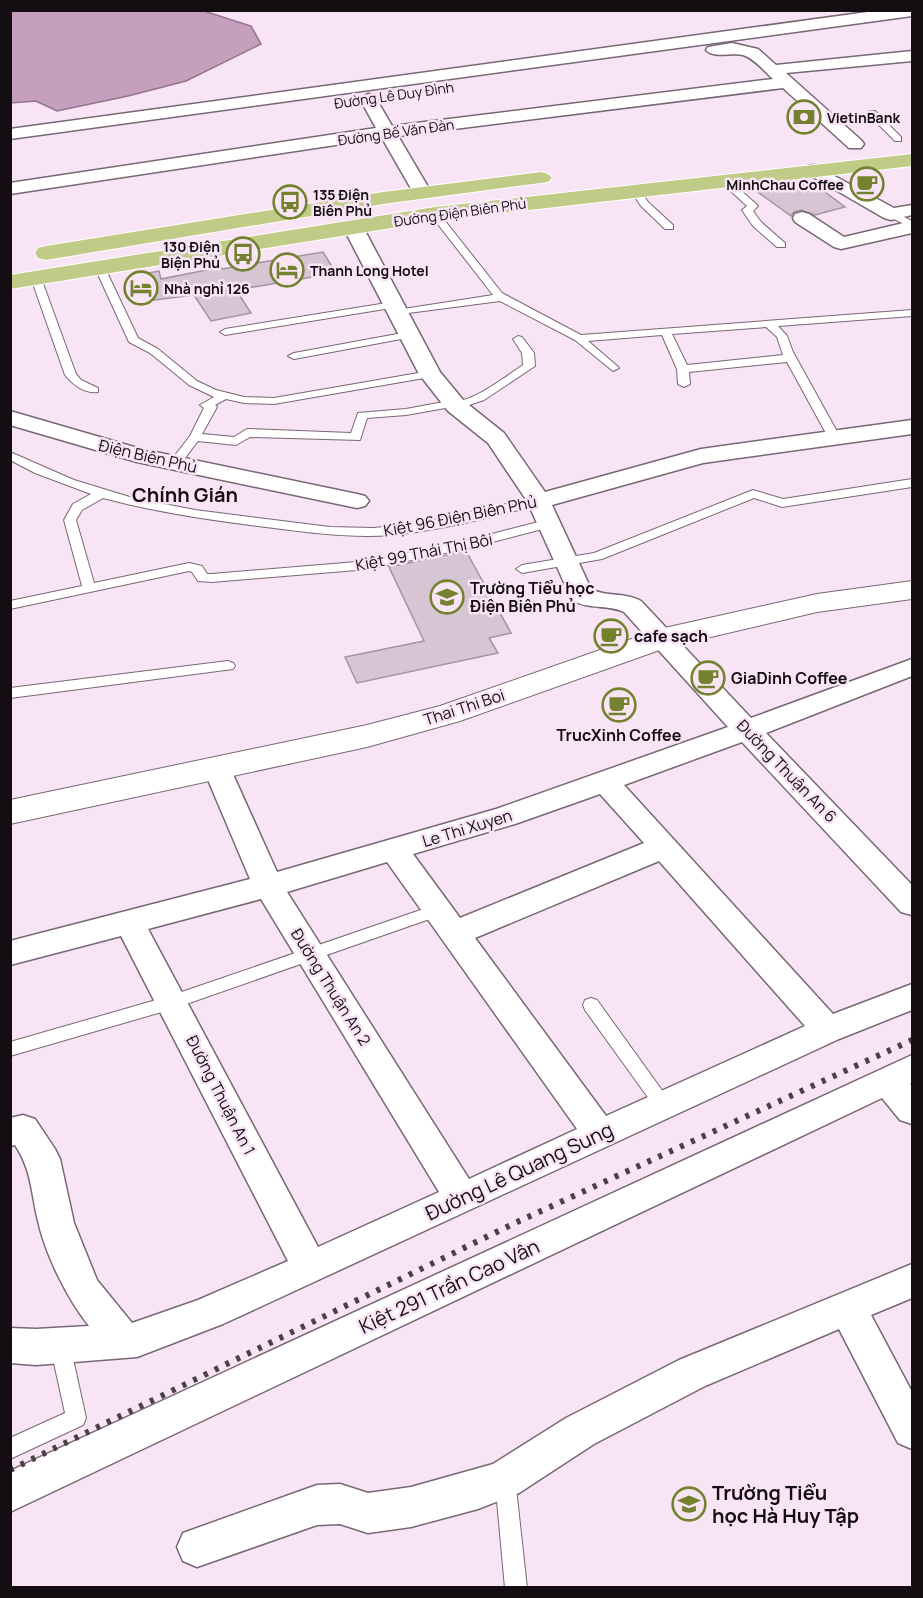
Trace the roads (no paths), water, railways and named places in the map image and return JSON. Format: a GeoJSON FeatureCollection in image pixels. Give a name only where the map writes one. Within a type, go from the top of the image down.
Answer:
{"type":"FeatureCollection","features":[{"type":"Feature","properties":{"kind":"main road"},"geometry":{"type":"LineString","coordinates":[[832,146],[905,138]]}},
{"type":"Feature","properties":{"kind":"main road","name":"Đường Điện Biên Phủ"},"geometry":{"type":"LineString","coordinates":[[10,282],[435,214],[912,160]]}},
{"type":"Feature","properties":{"kind":"main road","name":"Đường Điện Biên Phủ"},"geometry":{"type":"LineString","coordinates":[[22,257],[422,192],[559,176]]}},
{"type":"Feature","properties":{"kind":"main road"},"geometry":{"type":"LineString","coordinates":[[422,192],[435,214]]}},
{"type":"Feature","properties":{"kind":"street"},"geometry":{"type":"LineString","coordinates":[[10,134],[912,11]]}},
{"type":"Feature","properties":{"kind":"street","name":"Đường Lê Duy Đình"},"geometry":{"type":"LineString","coordinates":[[10,146],[732,48],[752,52],[770,70]]}},
{"type":"Feature","properties":{"kind":"street"},"geometry":{"type":"LineString","coordinates":[[770,70],[912,56]]}},
{"type":"Feature","properties":{"kind":"street"},"geometry":{"type":"LineString","coordinates":[[770,70],[855,144]]}},
{"type":"Feature","properties":{"kind":"street","name":"Đường Bế Văn Đàn"},"geometry":{"type":"LineString","coordinates":[[10,189],[387,132],[783,83]]}},
{"type":"Feature","properties":{"kind":"street"},"geometry":{"type":"LineString","coordinates":[[368,99],[422,192]]}},
{"type":"Feature","properties":{"kind":"street"},"geometry":{"type":"LineString","coordinates":[[814,170],[891,214],[912,210]]}},
{"type":"Feature","properties":{"kind":"street"},"geometry":{"type":"LineString","coordinates":[[802,218],[842,243],[912,226]]}},
{"type":"Feature","properties":{"kind":"street"},"geometry":{"type":"LineString","coordinates":[[353,226],[430,374],[455,405],[496,438],[545,512],[581,594],[590,599],[621,602],[632,606],[660,639]]}},
{"type":"Feature","properties":{"kind":"street","name":"Điện Biên Phủ"},"geometry":{"type":"LineString","coordinates":[[10,418],[137,455],[357,501]]}},
{"type":"Feature","properties":{"kind":"street","name":"Kiệt 96 Điện Biên Phủ"},"geometry":{"type":"LineString","coordinates":[[545,512],[701,456],[912,427]]}},
{"type":"Feature","properties":{"kind":"street","name":"Thai Thi Boi"},"geometry":{"type":"LineString","coordinates":[[10,812],[367,736],[449,714],[660,639],[817,603],[912,590]]}},
{"type":"Feature","properties":{"kind":"street","name":"Đường Thuận An 6"},"geometry":{"type":"LineString","coordinates":[[660,639],[912,904]]}},
{"type":"Feature","properties":{"kind":"street","name":"Le Thi Xuyen"},"geometry":{"type":"LineString","coordinates":[[10,953],[268,886],[395,851],[505,817],[747,730],[912,667]]}},
{"type":"Feature","properties":{"kind":"street","name":"Đường Thuận An 2"},"geometry":{"type":"LineString","coordinates":[[217,768],[268,886],[461,1197]]}},
{"type":"Feature","properties":{"kind":"street"},"geometry":{"type":"LineString","coordinates":[[604,780],[828,1030]]}},
{"type":"Feature","properties":{"kind":"street"},"geometry":{"type":"LineString","coordinates":[[447,922],[663,847]]}},
{"type":"Feature","properties":{"kind":"street"},"geometry":{"type":"LineString","coordinates":[[395,851],[600,1134]]}},
{"type":"Feature","properties":{"kind":"street","name":"Đường Thuận An 1"},"geometry":{"type":"LineString","coordinates":[[129,923],[310,1268]]}},
{"type":"Feature","properties":{"kind":"street","name":"Đường Lê Quang Sung"},"geometry":{"type":"LineString","coordinates":[[10,1345],[36,1347],[137,1340],[210,1312],[828,1030],[912,997]]}},
{"type":"Feature","properties":{"kind":"street","name":"Kiệt 291 Trần Cao Vân"},"geometry":{"type":"LineString","coordinates":[[10,1492],[154,1422],[900,1074],[912,1110]]}},
{"type":"Feature","properties":{"kind":"street"},"geometry":{"type":"LineString","coordinates":[[10,1132],[23,1129],[42,1159],[56,1223],[83,1290],[124,1342]]}},
{"type":"Feature","properties":{"kind":"street"},"geometry":{"type":"LineString","coordinates":[[197,1546],[317,1505],[340,1504],[368,1513],[411,1507],[478,1489],[504,1479],[580,1431],[692,1373],[912,1281]]}},
{"type":"Feature","properties":{"kind":"street"},"geometry":{"type":"LineString","coordinates":[[847,1307],[912,1430]]}},
{"type":"Feature","properties":{"kind":"lane"},"geometry":{"type":"LineString","coordinates":[[872,113],[905,138]]}},
{"type":"Feature","properties":{"kind":"lane"},"geometry":{"type":"LineString","coordinates":[[724,180],[753,206],[747,210],[757,224],[781,245]]}},
{"type":"Feature","properties":{"kind":"lane"},"geometry":{"type":"LineString","coordinates":[[634,190],[644,204],[669,227]]}},
{"type":"Feature","properties":{"kind":"lane"},"geometry":{"type":"LineString","coordinates":[[435,214],[502,297],[579,338],[613,368]]}},
{"type":"Feature","properties":{"kind":"lane"},"geometry":{"type":"LineString","coordinates":[[891,214],[912,226]]}},
{"type":"Feature","properties":{"kind":"lane"},"geometry":{"type":"LineString","coordinates":[[100,268],[133,340],[154,351],[193,383],[224,396],[257,402],[274,401],[430,374]]}},
{"type":"Feature","properties":{"kind":"lane"},"geometry":{"type":"LineString","coordinates":[[36,278],[71,375],[77,382],[94,390]]}},
{"type":"Feature","properties":{"kind":"lane"},"geometry":{"type":"LineString","coordinates":[[225,332],[502,297]]}},
{"type":"Feature","properties":{"kind":"lane"},"geometry":{"type":"LineString","coordinates":[[579,338],[912,313]]}},
{"type":"Feature","properties":{"kind":"lane"},"geometry":{"type":"LineString","coordinates":[[770,325],[782,336],[791,358],[834,437]]}},
{"type":"Feature","properties":{"kind":"lane"},"geometry":{"type":"LineString","coordinates":[[666,333],[683,369],[684,384]]}},
{"type":"Feature","properties":{"kind":"lane"},"geometry":{"type":"LineString","coordinates":[[294,356],[408,335]]}},
{"type":"Feature","properties":{"kind":"lane"},"geometry":{"type":"LineString","coordinates":[[195,437],[236,441],[247,433],[356,437],[362,415],[455,405],[480,398],[529,366],[528,353],[518,339]]}},
{"type":"Feature","properties":{"kind":"lane"},"geometry":{"type":"LineString","coordinates":[[683,369],[791,358]]}},
{"type":"Feature","properties":{"kind":"lane"},"geometry":{"type":"LineString","coordinates":[[176,463],[195,437],[211,407],[206,405],[224,396]]}},
{"type":"Feature","properties":{"kind":"lane","name":"Kiệt 96 Điện Biên Phủ"},"geometry":{"type":"LineString","coordinates":[[13,459],[100,495],[184,513],[327,531],[374,532],[545,512]]}},
{"type":"Feature","properties":{"kind":"lane"},"geometry":{"type":"LineString","coordinates":[[522,569],[597,556],[753,494],[782,503],[912,483]]}},
{"type":"Feature","properties":{"kind":"lane"},"geometry":{"type":"LineString","coordinates":[[10,605],[89,588],[70,520],[72,512],[100,495]]}},
{"type":"Feature","properties":{"kind":"lane","name":"Kiệt 99 Thái Thị Bôi"},"geometry":{"type":"LineString","coordinates":[[89,588],[194,567],[203,578],[212,578],[369,565],[469,544],[545,512]]}},
{"type":"Feature","properties":{"kind":"lane"},"geometry":{"type":"LineString","coordinates":[[10,693],[228,666]]}},
{"type":"Feature","properties":{"kind":"lane"},"geometry":{"type":"LineString","coordinates":[[10,1049],[172,1002],[311,954],[447,922]]}},
{"type":"Feature","properties":{"kind":"lane"},"geometry":{"type":"LineString","coordinates":[[591,1005],[663,1105]]}},
{"type":"Feature","properties":{"kind":"lane"},"geometry":{"type":"LineString","coordinates":[[10,1449],[76,1418],[60,1345]]}},
{"type":"Feature","properties":{"kind":"lane"},"geometry":{"type":"LineString","coordinates":[[504,1479],[516,1587]]}},
{"type":"Feature","properties":{"kind":"railway"},"geometry":{"type":"LineString","coordinates":[[10,1470],[515,1223],[912,1040]]}},
{"type":"Feature","properties":{"kind":"place","name":"VietinBank"},"geometry":{"type":"Point","coordinates":[804,117]}},
{"type":"Feature","properties":{"kind":"place","name":"MinhChau Coffee"},"geometry":{"type":"Point","coordinates":[867,184]}},
{"type":"Feature","properties":{"kind":"place","name":"135 Điện Biên Phủ"},"geometry":{"type":"Point","coordinates":[290,202]}},
{"type":"Feature","properties":{"kind":"place","name":"130 Điện Biện Phủ"},"geometry":{"type":"Point","coordinates":[243,254]}},
{"type":"Feature","properties":{"kind":"place","name":"Thanh Long Hotel"},"geometry":{"type":"Point","coordinates":[287,270]}},
{"type":"Feature","properties":{"kind":"place","name":"Nhà nghỉ 126"},"geometry":{"type":"Point","coordinates":[141,288]}},
{"type":"Feature","properties":{"kind":"place","name":"Trường Tiểu học Điện Biên Phủ"},"geometry":{"type":"Point","coordinates":[447,597]}},
{"type":"Feature","properties":{"kind":"place","name":"cafe sạch"},"geometry":{"type":"Point","coordinates":[611,636]}},
{"type":"Feature","properties":{"kind":"place","name":"GiaDinh Coffee"},"geometry":{"type":"Point","coordinates":[708,678]}},
{"type":"Feature","properties":{"kind":"place","name":"TrucXinh Coffee"},"geometry":{"type":"Point","coordinates":[619,705]}},
{"type":"Feature","properties":{"kind":"place","name":"Trường Tiểu học Hà Huy Tập"},"geometry":{"type":"Point","coordinates":[689,1504]}},
{"type":"Feature","properties":{"kind":"district","name":"Chính Gián"},"geometry":{"type":"Point","coordinates":[185,494]}}]}
